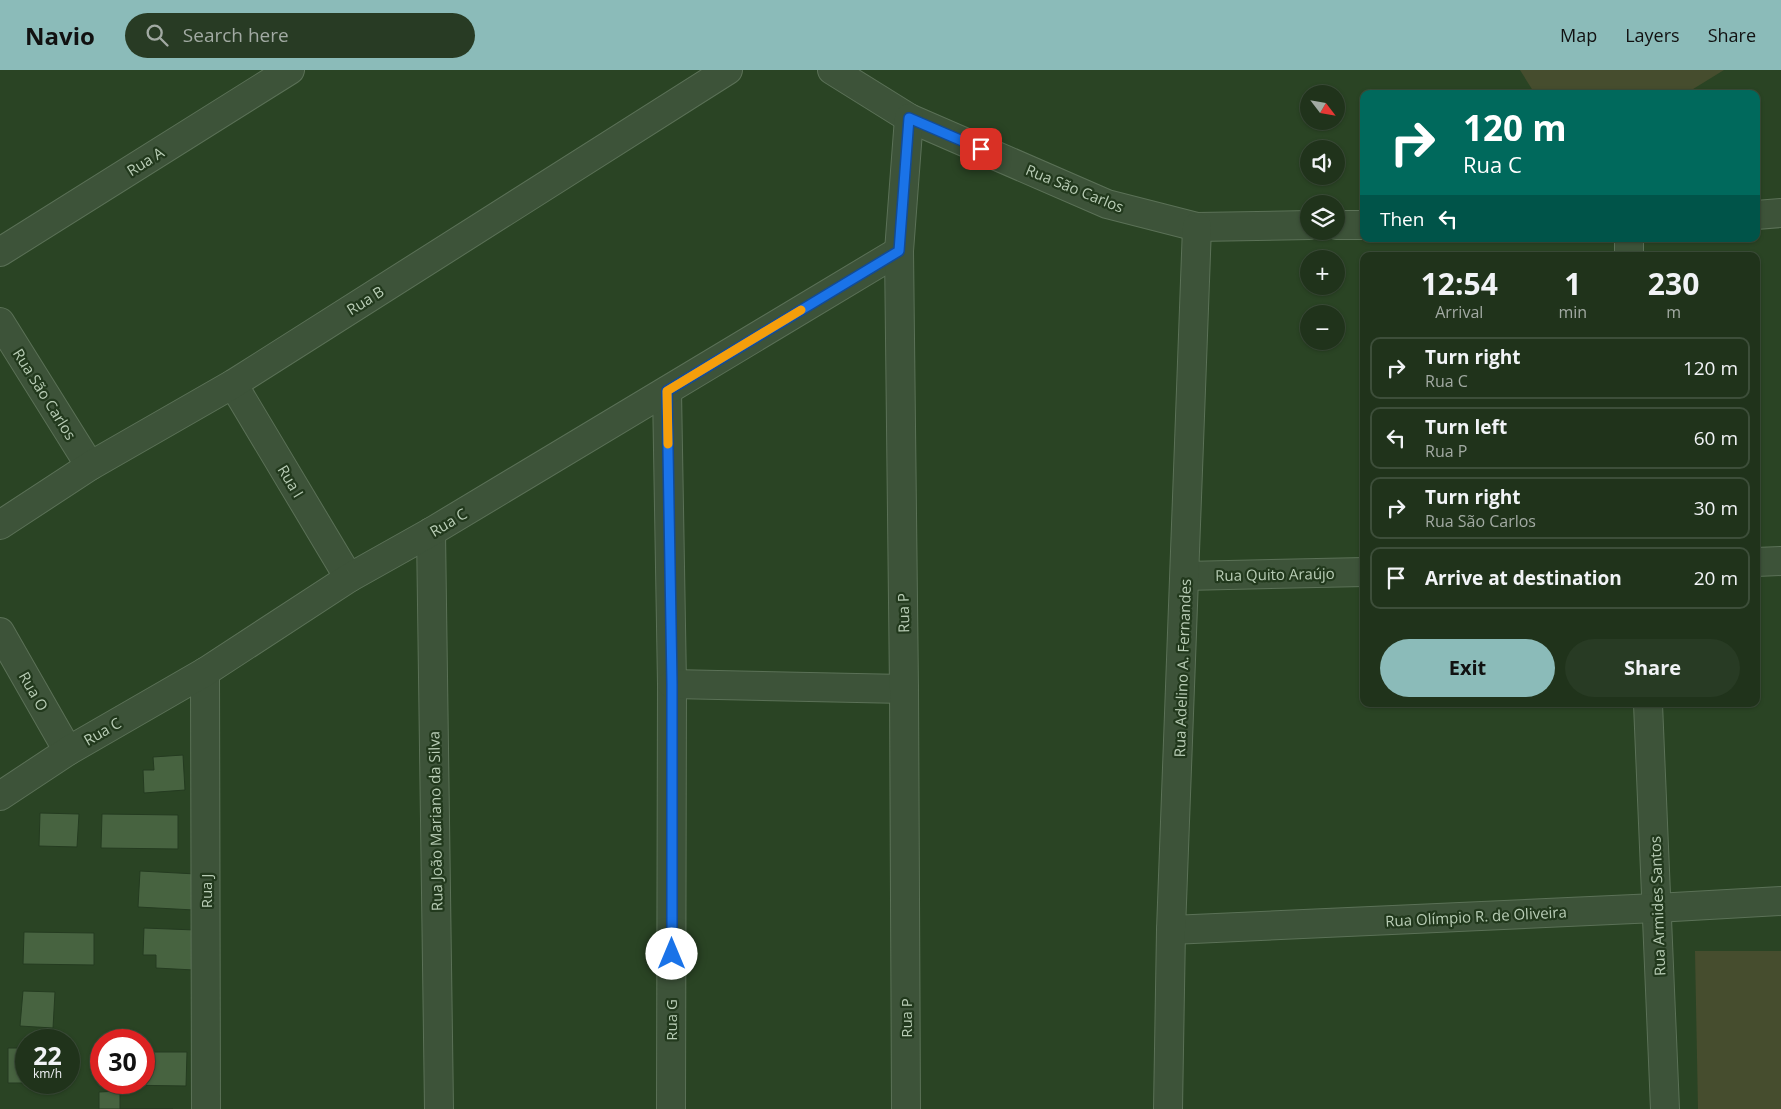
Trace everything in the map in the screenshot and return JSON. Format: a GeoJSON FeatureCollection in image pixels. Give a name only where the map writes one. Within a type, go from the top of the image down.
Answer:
{"type":"FeatureCollection","features":[{"type":"Feature","properties":{"kind":"street","name":"Rua A"},"geometry":{"type":"LineString","coordinates":[[0,252],[290,70]]}},
{"type":"Feature","properties":{"kind":"street","name":"Rua B"},"geometry":{"type":"LineString","coordinates":[[0,525],[90,466],[233,384],[728,70]]}},
{"type":"Feature","properties":{"kind":"street","name":"Rua São Carlos"},"geometry":{"type":"LineString","coordinates":[[832,70],[909,118],[1107,204],[1197,227],[1300,226]]}},
{"type":"Feature","properties":{"kind":"street","name":"Rua P"},"geometry":{"type":"LineString","coordinates":[[906,1109],[899,251],[909,118]]}},
{"type":"Feature","properties":{"kind":"street"},"geometry":{"type":"LineString","coordinates":[[1760,215],[1781,214]]}},
{"type":"Feature","properties":{"kind":"street"},"geometry":{"type":"LineString","coordinates":[[1345,225],[1360,225]]}},
{"type":"Feature","properties":{"kind":"street","name":"Rua Adelino A. Fernandes"},"geometry":{"type":"LineString","coordinates":[[1168,1109],[1171,930],[1186,576],[1197,227]]}},
{"type":"Feature","properties":{"kind":"street","name":"Rua C"},"geometry":{"type":"LineString","coordinates":[[0,796],[68,751],[205,672],[349,578],[431,532],[899,251]]}},
{"type":"Feature","properties":{"kind":"street","name":"Rua São Carlos"},"geometry":{"type":"LineString","coordinates":[[0,322],[90,466]]}},
{"type":"Feature","properties":{"kind":"street","name":"Rua I"},"geometry":{"type":"LineString","coordinates":[[233,384],[349,578]]}},
{"type":"Feature","properties":{"kind":"street","name":"Rua G"},"geometry":{"type":"LineString","coordinates":[[667,391],[672,684],[671,1109]]}},
{"type":"Feature","properties":{"kind":"street","name":"Rua João Mariano da Silva"},"geometry":{"type":"LineString","coordinates":[[431,532],[439,1109]]}},
{"type":"Feature","properties":{"kind":"street"},"geometry":{"type":"LineString","coordinates":[[1760,562],[1781,561]]}},
{"type":"Feature","properties":{"kind":"street","name":"Rua Quito Araújo"},"geometry":{"type":"LineString","coordinates":[[1186,576],[1360,572]]}},
{"type":"Feature","properties":{"kind":"street","name":"Rua O"},"geometry":{"type":"LineString","coordinates":[[0,632],[68,751]]}},
{"type":"Feature","properties":{"kind":"street","name":"Rua J"},"geometry":{"type":"LineString","coordinates":[[205,672],[206,1109]]}},
{"type":"Feature","properties":{"kind":"street"},"geometry":{"type":"LineString","coordinates":[[672,684],[904,689]]}},
{"type":"Feature","properties":{"kind":"street","name":"Rua Armides Santos"},"geometry":{"type":"LineString","coordinates":[[1648,707],[1665,1109]]}},
{"type":"Feature","properties":{"kind":"street","name":"Rua Olímpio R. de Oliveira"},"geometry":{"type":"LineString","coordinates":[[1171,930],[1781,901]]}},
{"type":"Feature","properties":{"kind":"green space"},"geometry":{"type":"Polygon","coordinates":[[[1520,70],[1724,70],[1692,90],[1532,90],[1520,70]]]}},
{"type":"Feature","properties":{"kind":"green space"},"geometry":{"type":"Polygon","coordinates":[[[1695,951],[1781,951],[1781,1109],[1698,1109],[1695,951]]]}},
{"type":"Feature","properties":{"kind":"building"},"geometry":{"type":"Polygon","coordinates":[[[183,755],[185,790],[144,793],[143,770],[154,770],[153,757],[183,755]]]}},
{"type":"Feature","properties":{"kind":"building"},"geometry":{"type":"Polygon","coordinates":[[[40,813],[79,814],[77,847],[39,846],[40,813]]]}},
{"type":"Feature","properties":{"kind":"building"},"geometry":{"type":"Polygon","coordinates":[[[102,814],[178,815],[178,849],[101,848],[102,814]]]}},
{"type":"Feature","properties":{"kind":"building"},"geometry":{"type":"Polygon","coordinates":[[[140,871],[196,874],[194,910],[138,907],[140,871]]]}},
{"type":"Feature","properties":{"kind":"building"},"geometry":{"type":"Polygon","coordinates":[[[144,928],[195,930],[194,970],[156,968],[156,955],[143,955],[144,928]]]}},
{"type":"Feature","properties":{"kind":"building"},"geometry":{"type":"Polygon","coordinates":[[[24,932],[94,933],[94,965],[23,964],[24,932]]]}},
{"type":"Feature","properties":{"kind":"building"},"geometry":{"type":"Polygon","coordinates":[[[23,991],[55,992],[53,1028],[20,1026],[23,991]]]}},
{"type":"Feature","properties":{"kind":"building"},"geometry":{"type":"Polygon","coordinates":[[[8,1048],[15,1048],[15,1083],[8,1083],[8,1048]]]}},
{"type":"Feature","properties":{"kind":"building"},"geometry":{"type":"Polygon","coordinates":[[[155,1052],[187,1052],[186,1086],[155,1086],[155,1052]]]}},
{"type":"Feature","properties":{"kind":"building"},"geometry":{"type":"Polygon","coordinates":[[[99,1094],[120,1094],[120,1109],[99,1109],[99,1094]]]}},
{"type":"Feature","properties":{"kind":"slow traffic"},"geometry":{"type":"LineString","coordinates":[[668,444],[667,391],[801,310]]}},
{"type":"Feature","properties":{"kind":"route"},"geometry":{"type":"LineString","coordinates":[[672,954],[672,684],[667,391],[899,251],[909,118],[981,149]]}}]}
